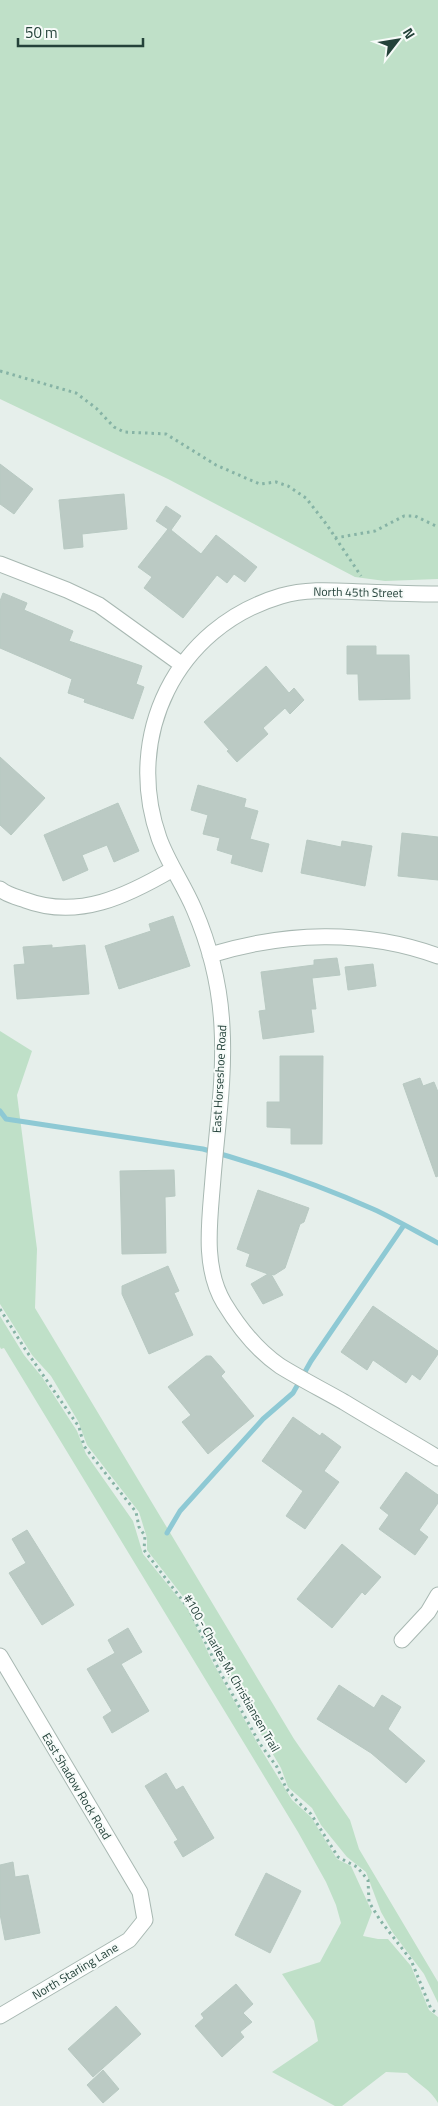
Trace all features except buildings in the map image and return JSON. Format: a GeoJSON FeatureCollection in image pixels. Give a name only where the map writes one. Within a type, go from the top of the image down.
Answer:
{"type":"FeatureCollection","features":[{"type":"Feature","properties":{"kind":"street"},"geometry":{"type":"LineString","coordinates":[[0,564],[67,590],[99,605],[181,664]]}},
{"type":"Feature","properties":{"kind":"street","name":"North 45th Street"},"geometry":{"type":"LineString","coordinates":[[181,664],[204,640],[227,621],[253,607],[282,596],[316,590],[438,594]]}},
{"type":"Feature","properties":{"kind":"street","name":"East Horseshoe Road"},"geometry":{"type":"LineString","coordinates":[[181,664],[156,717],[147,763],[150,806],[159,838],[173,869],[194,907],[210,955],[221,1004],[223,1059],[208,1242],[214,1276],[222,1300],[239,1327],[279,1366],[438,1458]]}},
{"type":"Feature","properties":{"kind":"street"},"geometry":{"type":"LineString","coordinates":[[0,890],[33,903],[56,908],[79,907],[118,898],[141,888],[173,869]]}},
{"type":"Feature","properties":{"kind":"street"},"geometry":{"type":"LineString","coordinates":[[210,955],[238,946],[276,939],[338,936],[381,940],[418,948],[438,956]]}},
{"type":"Feature","properties":{"kind":"street"},"geometry":{"type":"LineString","coordinates":[[402,1640],[428,1612],[438,1595]]}},
{"type":"Feature","properties":{"kind":"street","name":"East Shadow Rock Road"},"geometry":{"type":"LineString","coordinates":[[0,1656],[140,1892],[145,1920]]}},
{"type":"Feature","properties":{"kind":"street","name":"North Starling Lane"},"geometry":{"type":"LineString","coordinates":[[0,2016],[129,1940],[145,1920]]}},
{"type":"Feature","properties":{"kind":"path"},"geometry":{"type":"LineString","coordinates":[[0,371],[76,393],[96,408],[114,426],[124,432],[166,434],[216,465],[248,479],[260,484],[276,482],[288,486],[306,498],[354,565],[370,592]]}},
{"type":"Feature","properties":{"kind":"path"},"geometry":{"type":"LineString","coordinates":[[335,538],[375,531],[404,516],[415,516],[438,528]]}},
{"type":"Feature","properties":{"kind":"path","name":"#100 - Charles M. Christiansen Trail"},"geometry":{"type":"LineString","coordinates":[[0,1309],[25,1350],[79,1427],[84,1446],[136,1512],[139,1527],[145,1536],[144,1550],[189,1609],[220,1672],[260,1744],[277,1767],[286,1788],[310,1814],[338,1857],[357,1867],[368,1880],[369,1902],[385,1927],[411,1960],[431,2009],[438,2014]]}},
{"type":"Feature","properties":{"kind":"green space"},"geometry":{"type":"Polygon","coordinates":[[[0,0],[438,0],[438,579],[385,581],[355,577],[168,479],[0,399],[0,0]]]}},
{"type":"Feature","properties":{"kind":"green space"},"geometry":{"type":"Polygon","coordinates":[[[0,1031],[32,1051],[17,1095],[37,1249],[35,1308],[294,1739],[350,1820],[359,1849],[438,1982],[438,2003],[424,1974],[393,1933],[381,1912],[366,1872],[347,1857],[321,1825],[312,1808],[288,1787],[281,1768],[214,1654],[195,1612],[147,1550],[147,1538],[139,1512],[87,1445],[78,1421],[51,1376],[32,1355],[0,1304],[0,1031]]]}},
{"type":"Feature","properties":{"kind":"green space"},"geometry":{"type":"Polygon","coordinates":[[[0,1316],[24,1355],[42,1377],[77,1431],[86,1454],[133,1521],[143,1554],[189,1611],[211,1659],[259,1746],[292,1800],[311,1817],[337,1859],[351,1866],[372,1912],[363,1936],[388,1939],[411,1966],[429,2010],[438,2017],[438,2103],[428,2091],[407,2073],[386,2072],[342,2106],[335,2106],[272,2072],[318,2041],[314,2021],[282,1974],[320,1962],[341,1923],[336,1905],[326,1882],[298,1832],[4,1348],[1,1349],[0,1316]]]}},
{"type":"Feature","properties":{"kind":"waterway"},"geometry":{"type":"LineString","coordinates":[[0,1111],[6,1119],[203,1149],[225,1155],[290,1176],[353,1200],[438,1243]]}},
{"type":"Feature","properties":{"kind":"waterway"},"geometry":{"type":"LineString","coordinates":[[167,1533],[180,1511],[263,1419],[293,1393],[311,1361],[404,1225]]}}]}
